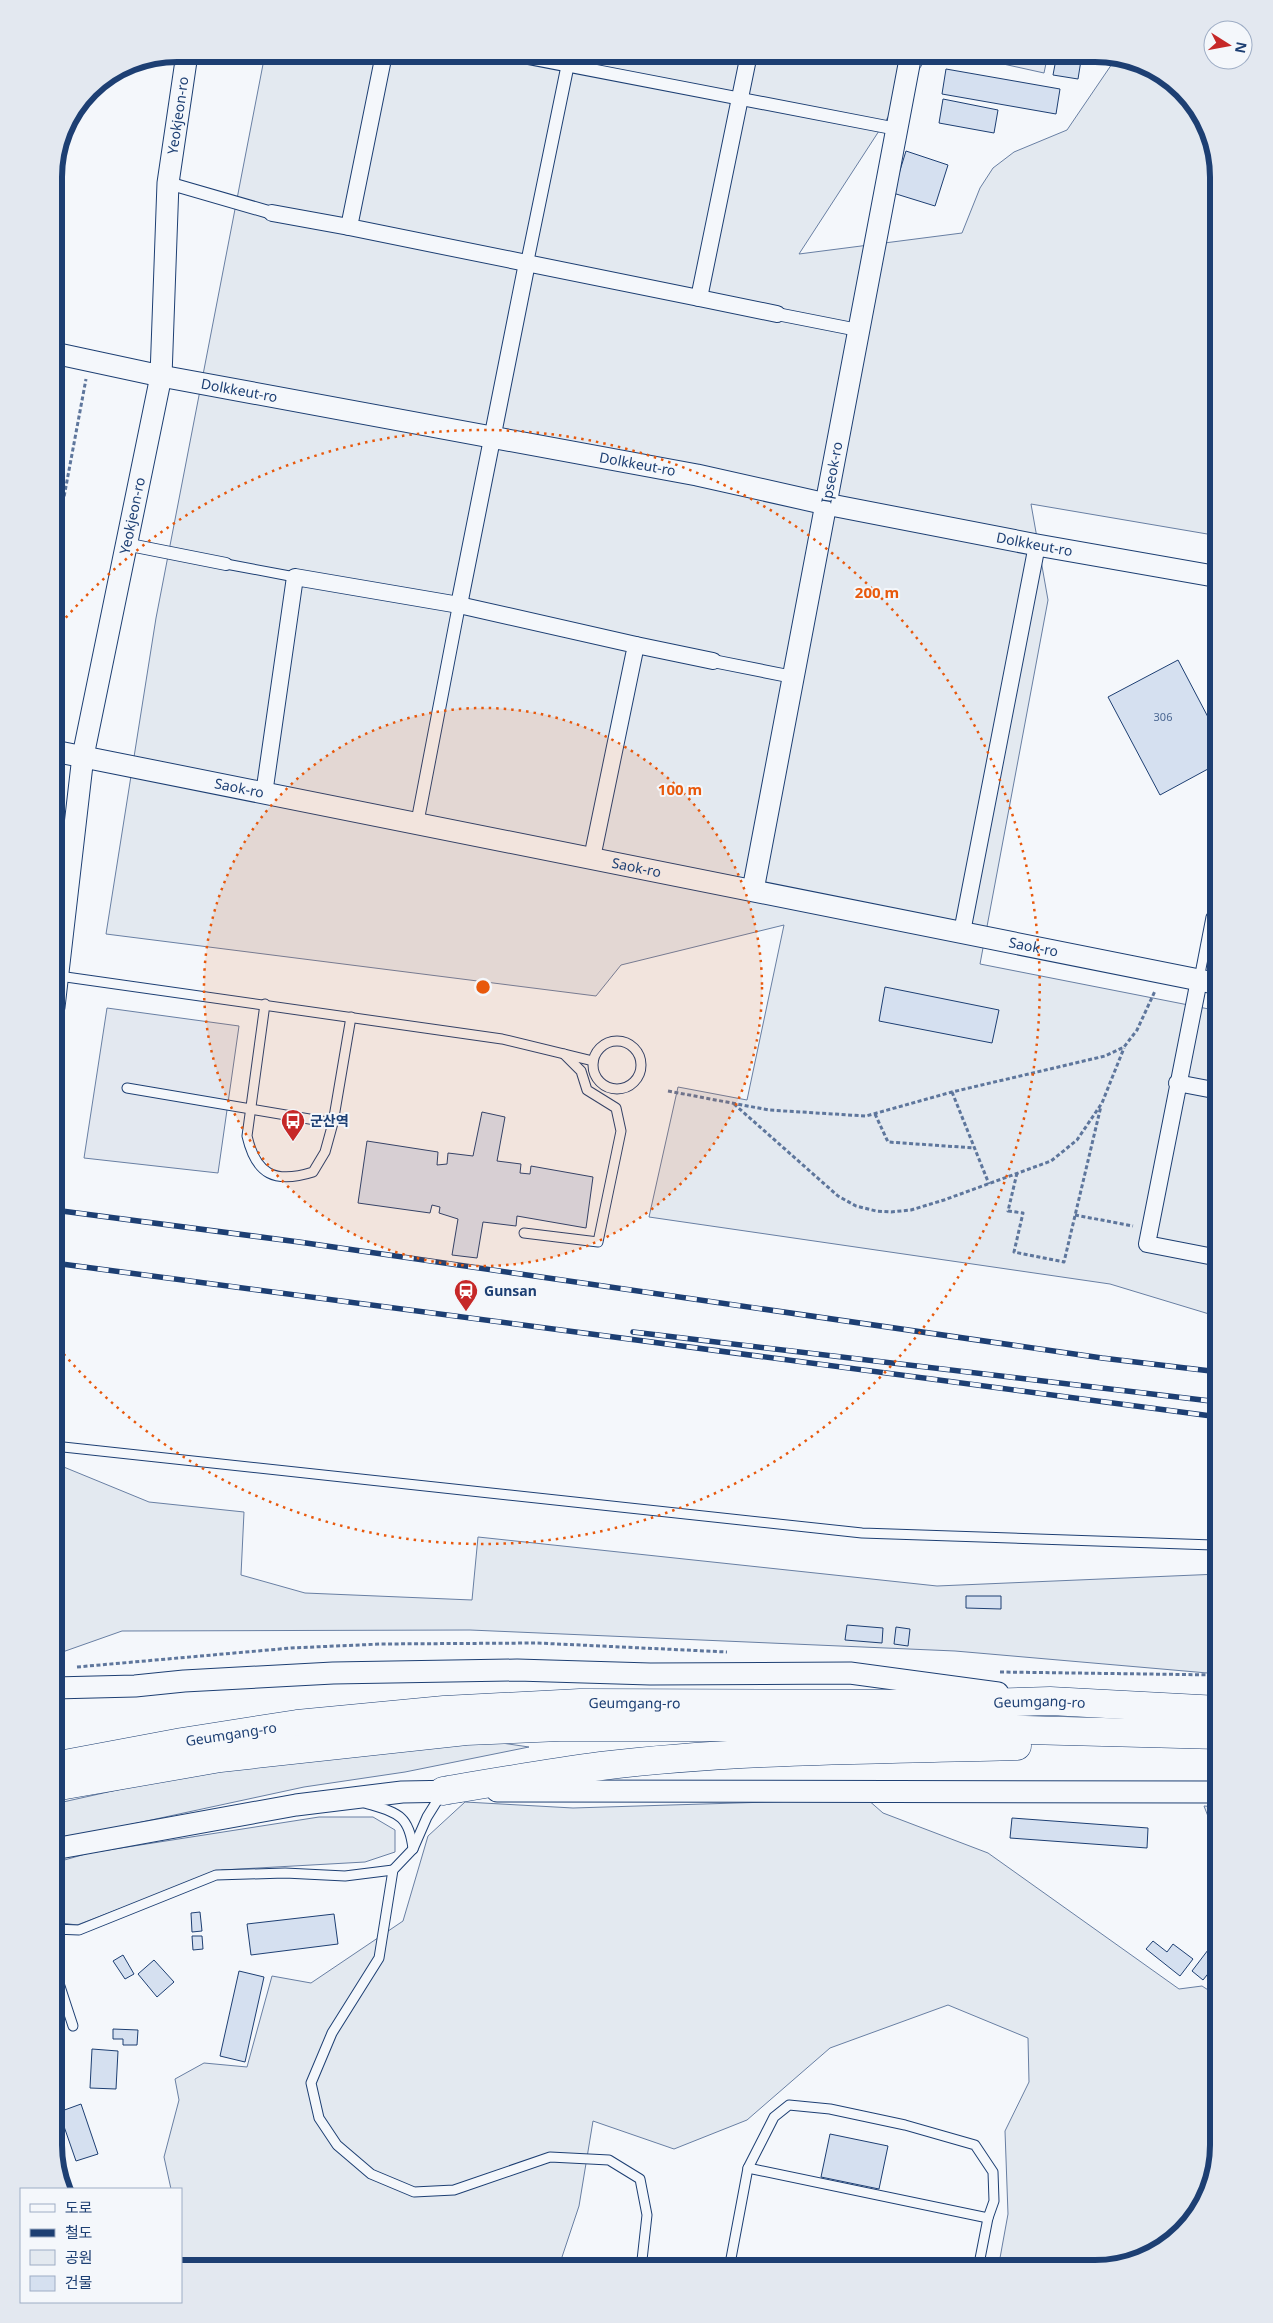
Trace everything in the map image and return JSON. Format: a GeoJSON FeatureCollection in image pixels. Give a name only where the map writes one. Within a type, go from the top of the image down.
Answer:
{"type":"FeatureCollection","features":[{"type":"Feature","properties":{"kind":"highway","name":"Geumgang-ro"},"geometry":{"type":"LineString","coordinates":[[62,1764],[182,1742],[296,1724],[444,1710],[580,1703],[949,1704],[1050,1701],[1210,1710]]}},
{"type":"Feature","properties":{"kind":"highway","name":"Geumgang-ro"},"geometry":{"type":"LineString","coordinates":[[62,1786],[220,1758],[466,1731],[560,1727],[905,1727],[1210,1735]]}},
{"type":"Feature","properties":{"kind":"highway"},"geometry":{"type":"LineString","coordinates":[[444,1791],[601,1766],[805,1750],[1210,1743]]}},
{"type":"Feature","properties":{"kind":"street","name":"Yeokjeon-ro"},"geometry":{"type":"LineString","coordinates":[[63,943],[83,756],[160,376],[168,183],[186,63]]}},
{"type":"Feature","properties":{"kind":"street"},"geometry":{"type":"LineString","coordinates":[[349,227],[382,63]]}},
{"type":"Feature","properties":{"kind":"street"},"geometry":{"type":"LineString","coordinates":[[417,824],[567,63]]}},
{"type":"Feature","properties":{"kind":"street"},"geometry":{"type":"LineString","coordinates":[[581,63],[740,99],[897,129]]}},
{"type":"Feature","properties":{"kind":"street"},"geometry":{"type":"LineString","coordinates":[[699,298],[747,63]]}},
{"type":"Feature","properties":{"kind":"street","name":"Ipseok-ro"},"geometry":{"type":"LineString","coordinates":[[752,890],[909,63]]}},
{"type":"Feature","properties":{"kind":"street"},"geometry":{"type":"LineString","coordinates":[[168,183],[272,213],[858,330]]}},
{"type":"Feature","properties":{"kind":"street","name":"Dolkkeut-ro"},"geometry":{"type":"LineString","coordinates":[[63,355],[160,376],[697,475],[826,504],[1038,545],[1210,575]]}},
{"type":"Feature","properties":{"kind":"street"},"geometry":{"type":"LineString","coordinates":[[125,544],[226,564]]}},
{"type":"Feature","properties":{"kind":"street"},"geometry":{"type":"LineString","coordinates":[[962,932],[1038,545]]}},
{"type":"Feature","properties":{"kind":"street"},"geometry":{"type":"LineString","coordinates":[[264,794],[296,577],[459,606],[793,677]]}},
{"type":"Feature","properties":{"kind":"street"},"geometry":{"type":"LineString","coordinates":[[592,858],[636,645]]}},
{"type":"Feature","properties":{"kind":"street","name":"Saok-ro"},"geometry":{"type":"LineString","coordinates":[[63,753],[1210,982]]}},
{"type":"Feature","properties":{"kind":"street"},"geometry":{"type":"LineString","coordinates":[[1199,980],[1177,1083],[1147,1244],[1210,1256]]}},
{"type":"Feature","properties":{"kind":"street"},"geometry":{"type":"LineString","coordinates":[[1177,1083],[1210,1089]]}},
{"type":"Feature","properties":{"kind":"street"},"geometry":{"type":"LineString","coordinates":[[62,1688],[135,1686],[184,1681],[333,1673],[517,1670],[650,1674],[850,1673],[1050,1701]]}},
{"type":"Feature","properties":{"kind":"street"},"geometry":{"type":"LineString","coordinates":[[62,1848],[296,1805],[402,1792],[1210,1795]]}},
{"type":"Feature","properties":{"kind":"lane"},"geometry":{"type":"LineString","coordinates":[[226,564],[296,577]]}},
{"type":"Feature","properties":{"kind":"lane"},"geometry":{"type":"LineString","coordinates":[[1199,980],[1210,922]]}},
{"type":"Feature","properties":{"kind":"lane"},"geometry":{"type":"LineString","coordinates":[[63,976],[502,1039],[593,1061]]}},
{"type":"Feature","properties":{"kind":"lane"},"geometry":{"type":"LineString","coordinates":[[265,1004],[247,1136],[251,1153],[259,1166],[272,1174],[292,1178],[312,1172],[325,1152],[333,1123],[350,1017]]}},
{"type":"Feature","properties":{"kind":"lane"},"geometry":{"type":"LineString","coordinates":[[619,1041],[633,1047],[638,1053],[641,1069],[638,1077],[627,1088],[611,1089],[597,1080],[593,1073],[593,1061],[597,1050],[603,1044],[619,1041]]}},
{"type":"Feature","properties":{"kind":"lane"},"geometry":{"type":"LineString","coordinates":[[524,1233],[598,1242],[621,1131],[616,1108],[587,1090],[581,1071],[564,1054]]}},
{"type":"Feature","properties":{"kind":"lane"},"geometry":{"type":"LineString","coordinates":[[127,1088],[333,1123]]}},
{"type":"Feature","properties":{"kind":"lane"},"geometry":{"type":"LineString","coordinates":[[62,1447],[862,1533],[1210,1546]]}},
{"type":"Feature","properties":{"kind":"lane"},"geometry":{"type":"LineString","coordinates":[[444,1791],[427,1817],[413,1849],[393,1870],[379,1958],[332,2033],[311,2083],[318,2118],[336,2145],[371,2174],[414,2192],[454,2190],[550,2158],[609,2160],[640,2179],[647,2215],[643,2260]]}},
{"type":"Feature","properties":{"kind":"lane"},"geometry":{"type":"LineString","coordinates":[[351,1798],[387,1809],[402,1818],[411,1830],[413,1849]]}},
{"type":"Feature","properties":{"kind":"lane"},"geometry":{"type":"LineString","coordinates":[[62,1929],[78,1930],[216,1875],[285,1873],[344,1876],[393,1870]]}},
{"type":"Feature","properties":{"kind":"lane"},"geometry":{"type":"LineString","coordinates":[[62,1993],[73,2026]]}},
{"type":"Feature","properties":{"kind":"lane"},"geometry":{"type":"LineString","coordinates":[[731,2260],[748,2168],[774,2117],[789,2105],[830,2109],[906,2125],[975,2145],[993,2172],[994,2201],[988,2218],[980,2260]]}},
{"type":"Feature","properties":{"kind":"lane"},"geometry":{"type":"LineString","coordinates":[[748,2168],[988,2218]]}},
{"type":"Feature","properties":{"kind":"path"},"geometry":{"type":"LineString","coordinates":[[63,498],[90,362]]}},
{"type":"Feature","properties":{"kind":"path"},"geometry":{"type":"LineString","coordinates":[[1017,1173],[1008,1211],[1023,1213],[1014,1252],[1064,1262],[1102,1102],[1124,1047],[1137,1030],[1164,973]]}},
{"type":"Feature","properties":{"kind":"path"},"geometry":{"type":"LineString","coordinates":[[668,1092],[770,1110],[840,1116],[875,1114],[952,1092],[1105,1056],[1124,1047]]}},
{"type":"Feature","properties":{"kind":"path"},"geometry":{"type":"LineString","coordinates":[[952,1092],[989,1184]]}},
{"type":"Feature","properties":{"kind":"path"},"geometry":{"type":"LineString","coordinates":[[734,1104],[838,1196],[856,1206],[891,1212],[911,1210],[1051,1161],[1077,1140],[1102,1102]]}},
{"type":"Feature","properties":{"kind":"path"},"geometry":{"type":"LineString","coordinates":[[875,1114],[888,1142],[975,1148]]}},
{"type":"Feature","properties":{"kind":"path"},"geometry":{"type":"LineString","coordinates":[[1075,1215],[1150,1230]]}},
{"type":"Feature","properties":{"kind":"green space"},"geometry":{"type":"Polygon","coordinates":[[[263,63],[923,63],[799,254],[962,233],[980,188],[993,168],[1014,152],[1067,130],[1112,64],[1133,69],[1159,82],[1177,96],[1195,120],[1202,133],[1210,170],[1210,534],[1031,504],[1048,600],[980,964],[1210,1009],[1210,1314],[1110,1284],[649,1217],[678,1087],[747,1100],[784,925],[621,965],[596,996],[106,934],[156,618],[263,63]]]}},
{"type":"Feature","properties":{"kind":"green space"},"geometry":{"type":"Polygon","coordinates":[[[62,1466],[149,1502],[244,1512],[241,1575],[305,1593],[472,1600],[478,1537],[937,1586],[1210,1574],[1210,1673],[955,1651],[470,1630],[122,1631],[62,1652],[62,1466]]]}},
{"type":"Feature","properties":{"kind":"green space"},"geometry":{"type":"Polygon","coordinates":[[[488,1741],[529,1747],[405,1772],[304,1787],[62,1839],[62,1802],[180,1776],[488,1741]]]}},
{"type":"Feature","properties":{"kind":"green space"},"geometry":{"type":"Polygon","coordinates":[[[867,1799],[883,1813],[988,1853],[1179,1989],[1202,1986],[1210,1991],[1210,2153],[1204,2183],[1199,2196],[1187,2216],[1166,2237],[1140,2252],[1125,2257],[1103,2260],[1000,2260],[1008,2214],[1005,2131],[1029,2082],[1028,2038],[948,2005],[830,2048],[747,2120],[674,2149],[593,2121],[579,2206],[561,2260],[182,2260],[182,2188],[171,2188],[164,2157],[179,2100],[175,2079],[204,2063],[247,2067],[272,1976],[311,1983],[403,1921],[428,1836],[465,1802],[573,1808],[867,1799]]]}},
{"type":"Feature","properties":{"kind":"green space"},"geometry":{"type":"Polygon","coordinates":[[[1204,1806],[1210,1806],[1210,1822],[1204,1806]]]}},
{"type":"Feature","properties":{"kind":"green space"},"geometry":{"type":"Polygon","coordinates":[[[319,1817],[373,1817],[395,1830],[395,1852],[365,1862],[222,1870],[77,1925],[62,1923],[62,1861],[89,1853],[319,1817]]]}},
{"type":"Feature","properties":{"kind":"shaded area"},"geometry":{"type":"Polygon","coordinates":[[[999,63],[1046,63],[1044,73],[999,63]]]}},
{"type":"Feature","properties":{"kind":"shaded area"},"geometry":{"type":"Polygon","coordinates":[[[107,1008],[239,1026],[218,1173],[84,1158],[107,1008]]]}},
{"type":"Feature","properties":{"kind":"building"},"geometry":{"type":"Polygon","coordinates":[[[1055,63],[1081,63],[1078,79],[1053,75],[1055,63]]]}},
{"type":"Feature","properties":{"kind":"building"},"geometry":{"type":"Polygon","coordinates":[[[946,69],[1060,89],[1056,114],[942,94],[946,69]]]}},
{"type":"Feature","properties":{"kind":"building"},"geometry":{"type":"Polygon","coordinates":[[[943,99],[998,110],[994,133],[939,123],[943,99]]]}},
{"type":"Feature","properties":{"kind":"building"},"geometry":{"type":"Polygon","coordinates":[[[906,151],[948,165],[935,206],[893,193],[906,151]]]}},
{"type":"Feature","properties":{"kind":"building"},"geometry":{"type":"Polygon","coordinates":[[[1178,660],[1210,721],[1210,768],[1160,795],[1108,697],[1178,660]]]}},
{"type":"Feature","properties":{"kind":"building"},"geometry":{"type":"Polygon","coordinates":[[[885,987],[999,1010],[992,1043],[879,1021],[885,987]]]}},
{"type":"Feature","properties":{"kind":"building"},"geometry":{"type":"Polygon","coordinates":[[[482,1112],[505,1117],[497,1161],[521,1164],[520,1173],[530,1174],[531,1166],[593,1177],[586,1228],[517,1216],[516,1226],[483,1222],[477,1258],[452,1255],[458,1219],[439,1213],[440,1207],[432,1205],[430,1213],[358,1203],[367,1141],[438,1152],[437,1165],[447,1164],[448,1153],[473,1156],[482,1112]]]}},
{"type":"Feature","properties":{"kind":"building"},"geometry":{"type":"Polygon","coordinates":[[[966,1596],[1001,1596],[1001,1609],[966,1608],[966,1596]]]}},
{"type":"Feature","properties":{"kind":"building"},"geometry":{"type":"Polygon","coordinates":[[[847,1625],[883,1628],[882,1643],[845,1640],[847,1625]]]}},
{"type":"Feature","properties":{"kind":"building"},"geometry":{"type":"Polygon","coordinates":[[[896,1627],[910,1629],[908,1646],[894,1644],[896,1627]]]}},
{"type":"Feature","properties":{"kind":"building"},"geometry":{"type":"Polygon","coordinates":[[[1012,1818],[1148,1828],[1147,1848],[1010,1838],[1012,1818]]]}},
{"type":"Feature","properties":{"kind":"building"},"geometry":{"type":"Polygon","coordinates":[[[200,1912],[202,1931],[192,1932],[191,1913],[200,1912]]]}},
{"type":"Feature","properties":{"kind":"building"},"geometry":{"type":"Polygon","coordinates":[[[334,1914],[338,1944],[251,1955],[247,1924],[334,1914]]]}},
{"type":"Feature","properties":{"kind":"building"},"geometry":{"type":"Polygon","coordinates":[[[192,1936],[202,1936],[203,1949],[193,1950],[192,1936]]]}},
{"type":"Feature","properties":{"kind":"building"},"geometry":{"type":"Polygon","coordinates":[[[1153,1941],[1167,1952],[1173,1944],[1193,1959],[1180,1976],[1146,1949],[1153,1941]]]}},
{"type":"Feature","properties":{"kind":"building"},"geometry":{"type":"Polygon","coordinates":[[[1208,1950],[1210,1952],[1210,1971],[1203,1980],[1192,1971],[1208,1950]]]}},
{"type":"Feature","properties":{"kind":"building"},"geometry":{"type":"Polygon","coordinates":[[[123,1955],[134,1974],[125,1979],[113,1961],[123,1955]]]}},
{"type":"Feature","properties":{"kind":"building"},"geometry":{"type":"Polygon","coordinates":[[[154,1960],[174,1982],[157,1997],[138,1974],[154,1960]]]}},
{"type":"Feature","properties":{"kind":"building"},"geometry":{"type":"Polygon","coordinates":[[[239,1971],[264,1977],[245,2062],[220,2056],[239,1971]]]}},
{"type":"Feature","properties":{"kind":"building"},"geometry":{"type":"Polygon","coordinates":[[[113,2029],[138,2030],[137,2045],[123,2045],[123,2039],[113,2039],[113,2029]]]}},
{"type":"Feature","properties":{"kind":"building"},"geometry":{"type":"Polygon","coordinates":[[[92,2049],[118,2051],[116,2089],[90,2088],[92,2049]]]}},
{"type":"Feature","properties":{"kind":"building"},"geometry":{"type":"Polygon","coordinates":[[[81,2104],[98,2154],[76,2161],[62,2121],[62,2111],[81,2104]]]}},
{"type":"Feature","properties":{"kind":"building"},"geometry":{"type":"Polygon","coordinates":[[[830,2134],[888,2146],[879,2189],[821,2177],[830,2134]]]}},
{"type":"Feature","properties":{"kind":"railway"},"geometry":{"type":"LineString","coordinates":[[62,1211],[299,1242],[1102,1358],[1210,1371]]}},
{"type":"Feature","properties":{"kind":"railway"},"geometry":{"type":"LineString","coordinates":[[62,1264],[1210,1416]]}},
{"type":"Feature","properties":{"kind":"railway"},"geometry":{"type":"LineString","coordinates":[[633,1332],[1210,1401]]}},
{"type":"Feature","properties":{"kind":"place","name":"군산역"},"geometry":{"type":"Point","coordinates":[293,1142]}},
{"type":"Feature","properties":{"kind":"place","name":"Gunsan"},"geometry":{"type":"Point","coordinates":[466,1312]}}]}
